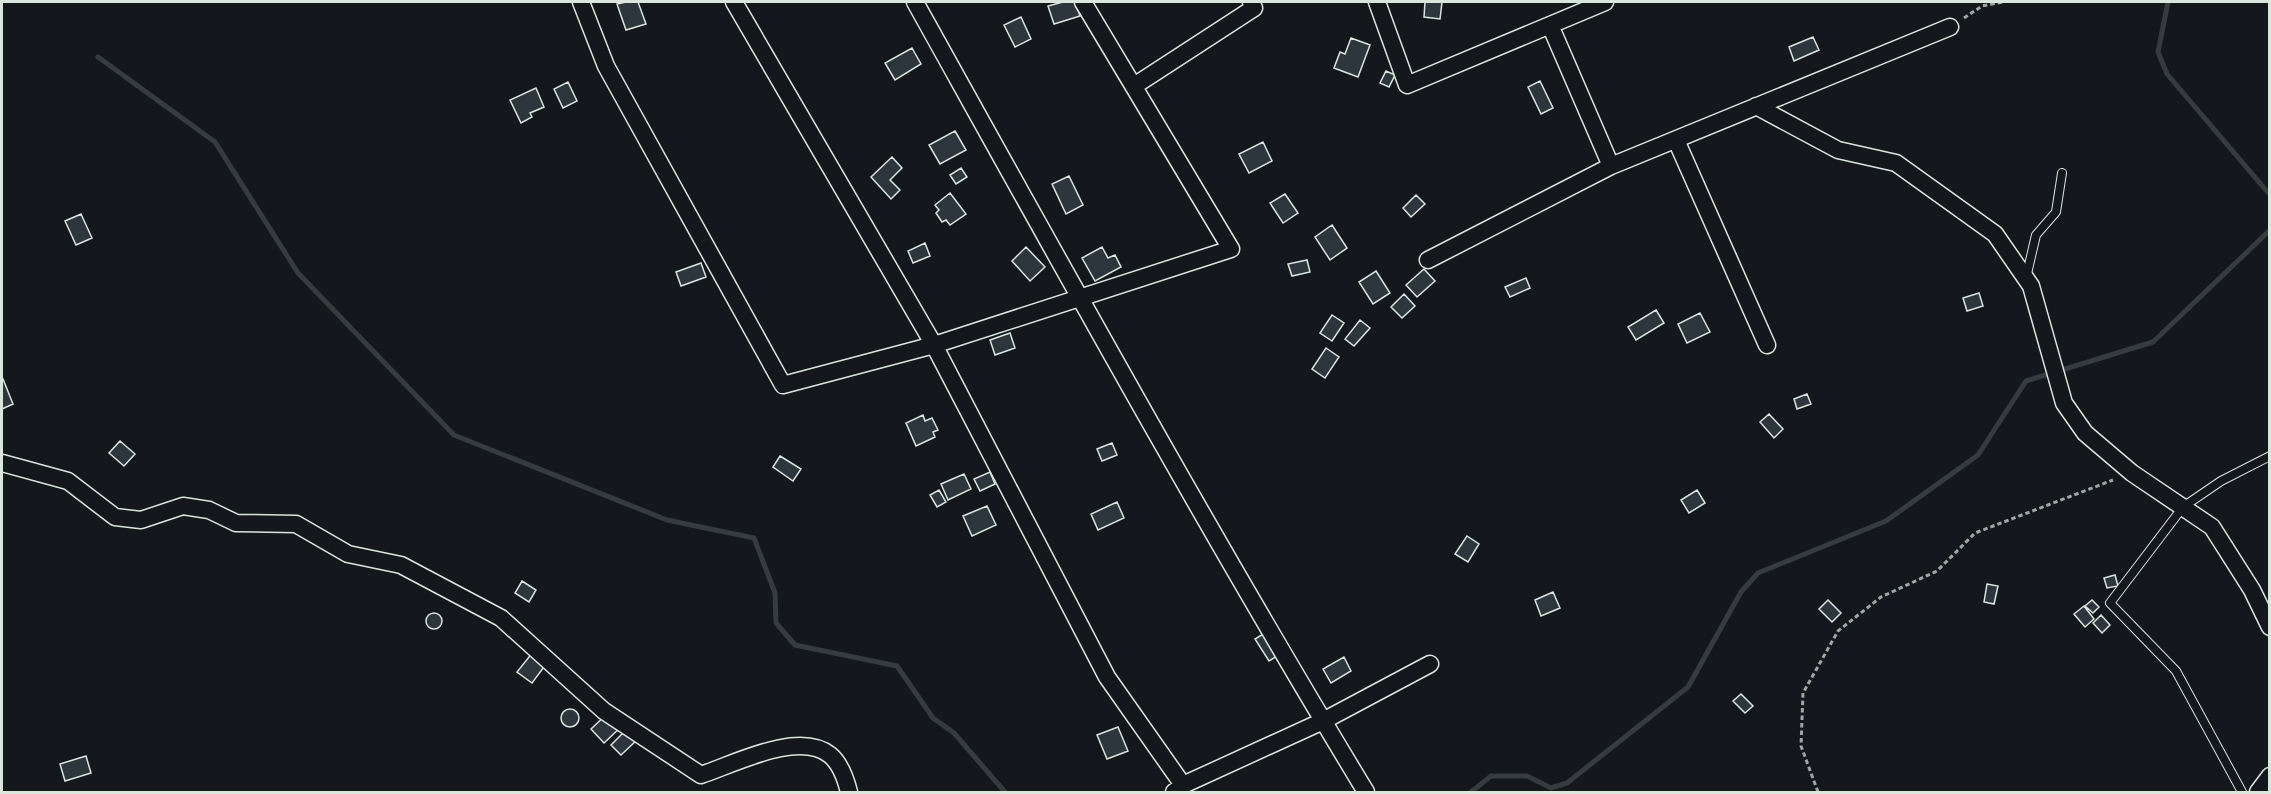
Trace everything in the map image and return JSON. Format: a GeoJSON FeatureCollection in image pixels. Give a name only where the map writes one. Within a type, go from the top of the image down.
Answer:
{"type":"FeatureCollection","features":[{"type":"Feature","properties":{"kind":"street"},"geometry":{"type":"LineString","coordinates":[[581,2],[606,66],[783,385],[934,345],[1231,249],[1083,2]]}},
{"type":"Feature","properties":{"kind":"street"},"geometry":{"type":"LineString","coordinates":[[735,2],[934,345],[1107,677],[1179,789],[1323,721],[1430,664]]}},
{"type":"Feature","properties":{"kind":"street"},"geometry":{"type":"LineString","coordinates":[[915,2],[1080,299],[1366,792]]}},
{"type":"Feature","properties":{"kind":"street"},"geometry":{"type":"LineString","coordinates":[[1134,86],[1254,8],[1251,2]]}},
{"type":"Feature","properties":{"kind":"street"},"geometry":{"type":"LineString","coordinates":[[1377,2],[1407,85],[1605,2]]}},
{"type":"Feature","properties":{"kind":"street"},"geometry":{"type":"LineString","coordinates":[[1550,25],[1611,166]]}},
{"type":"Feature","properties":{"kind":"street"},"geometry":{"type":"LineString","coordinates":[[1428,260],[1611,166],[1950,27]]}},
{"type":"Feature","properties":{"kind":"street"},"geometry":{"type":"LineString","coordinates":[[1756,106],[1838,150],[1896,163],[1995,234],[2031,286],[2064,403],[2085,433],[2132,473],[2212,527],[2252,590],[2270,627]]}},
{"type":"Feature","properties":{"kind":"street"},"geometry":{"type":"LineString","coordinates":[[1676,140],[1767,345]]}},
{"type":"Feature","properties":{"kind":"street"},"geometry":{"type":"LineString","coordinates":[[2,463],[68,481],[115,518],[141,520],[183,506],[209,510],[236,523],[296,524],[348,554],[401,565],[501,618],[603,711],[701,776],[770,750],[807,745],[830,756],[844,776],[849,792]]}},
{"type":"Feature","properties":{"kind":"street"},"geometry":{"type":"LineString","coordinates":[[2258,792],[2270,776]]}},
{"type":"Feature","properties":{"kind":"lane"},"geometry":{"type":"LineString","coordinates":[[2026,279],[2036,235],[2056,212],[2062,173]]}},
{"type":"Feature","properties":{"kind":"lane"},"geometry":{"type":"LineString","coordinates":[[2242,792],[2176,670],[2110,603],[2183,507],[2222,481],[2270,456]]}},
{"type":"Feature","properties":{"kind":"path"},"geometry":{"type":"LineString","coordinates":[[1950,27],[1982,6],[2003,2]]}},
{"type":"Feature","properties":{"kind":"path"},"geometry":{"type":"LineString","coordinates":[[1818,792],[1801,746],[1803,693],[1838,631],[1881,597],[1937,571],[1975,534],[2132,473]]}},
{"type":"Feature","properties":{"kind":"building"},"geometry":{"type":"Polygon","coordinates":[[[638,2],[646,24],[626,30],[617,4],[638,2]]]}},
{"type":"Feature","properties":{"kind":"building"},"geometry":{"type":"Polygon","coordinates":[[[1063,2],[1076,2],[1080,16],[1054,24],[1048,6],[1063,2]]]}},
{"type":"Feature","properties":{"kind":"building"},"geometry":{"type":"Polygon","coordinates":[[[1425,2],[1442,2],[1440,19],[1424,17],[1425,2]]]}},
{"type":"Feature","properties":{"kind":"building"},"geometry":{"type":"Polygon","coordinates":[[[1021,17],[1031,39],[1015,47],[1004,25],[1021,17]]]}},
{"type":"Feature","properties":{"kind":"building"},"geometry":{"type":"Polygon","coordinates":[[[1813,37],[1819,50],[1794,61],[1789,47],[1813,37]]]}},
{"type":"Feature","properties":{"kind":"building"},"geometry":{"type":"Polygon","coordinates":[[[1351,38],[1370,45],[1358,77],[1334,68],[1340,52],[1345,54],[1351,38]]]}},
{"type":"Feature","properties":{"kind":"building"},"geometry":{"type":"Polygon","coordinates":[[[912,48],[921,64],[895,80],[885,63],[912,48]]]}},
{"type":"Feature","properties":{"kind":"building"},"geometry":{"type":"Polygon","coordinates":[[[1386,71],[1395,75],[1389,87],[1380,83],[1386,71]]]}},
{"type":"Feature","properties":{"kind":"building"},"geometry":{"type":"Polygon","coordinates":[[[1540,81],[1553,108],[1541,114],[1528,87],[1540,81]]]}},
{"type":"Feature","properties":{"kind":"building"},"geometry":{"type":"Polygon","coordinates":[[[568,82],[577,101],[563,108],[554,89],[568,82]]]}},
{"type":"Feature","properties":{"kind":"building"},"geometry":{"type":"Polygon","coordinates":[[[536,88],[544,107],[530,113],[532,117],[521,123],[510,100],[536,88]]]}},
{"type":"Feature","properties":{"kind":"building"},"geometry":{"type":"Polygon","coordinates":[[[955,131],[966,150],[940,164],[929,145],[955,131]]]}},
{"type":"Feature","properties":{"kind":"building"},"geometry":{"type":"Polygon","coordinates":[[[1263,142],[1272,161],[1249,173],[1239,154],[1263,142]]]}},
{"type":"Feature","properties":{"kind":"building"},"geometry":{"type":"Polygon","coordinates":[[[892,157],[902,168],[890,180],[900,190],[891,199],[871,177],[892,157]]]}},
{"type":"Feature","properties":{"kind":"building"},"geometry":{"type":"Polygon","coordinates":[[[961,168],[967,177],[956,184],[950,175],[961,168]]]}},
{"type":"Feature","properties":{"kind":"building"},"geometry":{"type":"Polygon","coordinates":[[[1069,176],[1083,205],[1066,214],[1052,184],[1069,176]]]}},
{"type":"Feature","properties":{"kind":"building"},"geometry":{"type":"Polygon","coordinates":[[[950,193],[966,214],[950,225],[946,220],[942,222],[936,213],[939,210],[935,205],[950,193]]]}},
{"type":"Feature","properties":{"kind":"building"},"geometry":{"type":"Polygon","coordinates":[[[1285,194],[1298,213],[1283,223],[1270,203],[1285,194]]]}},
{"type":"Feature","properties":{"kind":"building"},"geometry":{"type":"Polygon","coordinates":[[[1416,195],[1425,204],[1411,217],[1403,208],[1416,195]]]}},
{"type":"Feature","properties":{"kind":"building"},"geometry":{"type":"Polygon","coordinates":[[[81,214],[92,238],[76,245],[65,221],[81,214]]]}},
{"type":"Feature","properties":{"kind":"building"},"geometry":{"type":"Polygon","coordinates":[[[1332,225],[1347,248],[1330,260],[1315,237],[1332,225]]]}},
{"type":"Feature","properties":{"kind":"building"},"geometry":{"type":"Polygon","coordinates":[[[925,243],[930,256],[913,263],[908,251],[925,243]]]}},
{"type":"Feature","properties":{"kind":"building"},"geometry":{"type":"Polygon","coordinates":[[[1026,247],[1045,267],[1030,281],[1012,261],[1026,247]]]}},
{"type":"Feature","properties":{"kind":"building"},"geometry":{"type":"Polygon","coordinates":[[[1102,247],[1108,258],[1115,255],[1121,267],[1095,281],[1082,258],[1102,247]]]}},
{"type":"Feature","properties":{"kind":"building"},"geometry":{"type":"Polygon","coordinates":[[[1307,260],[1310,272],[1292,276],[1288,264],[1307,260]]]}},
{"type":"Feature","properties":{"kind":"building"},"geometry":{"type":"Polygon","coordinates":[[[701,263],[706,277],[681,286],[676,272],[701,263]]]}},
{"type":"Feature","properties":{"kind":"building"},"geometry":{"type":"Polygon","coordinates":[[[1424,269],[1435,281],[1417,297],[1406,285],[1424,269]]]}},
{"type":"Feature","properties":{"kind":"building"},"geometry":{"type":"Polygon","coordinates":[[[1376,271],[1390,293],[1373,304],[1359,282],[1376,271]]]}},
{"type":"Feature","properties":{"kind":"building"},"geometry":{"type":"Polygon","coordinates":[[[1526,278],[1530,288],[1510,297],[1505,287],[1526,278]]]}},
{"type":"Feature","properties":{"kind":"building"},"geometry":{"type":"Polygon","coordinates":[[[1979,293],[1983,306],[1967,311],[1963,298],[1979,293]]]}},
{"type":"Feature","properties":{"kind":"building"},"geometry":{"type":"Polygon","coordinates":[[[1404,294],[1415,306],[1402,318],[1391,307],[1404,294]]]}},
{"type":"Feature","properties":{"kind":"building"},"geometry":{"type":"Polygon","coordinates":[[[1656,310],[1664,323],[1636,340],[1628,327],[1656,310]]]}},
{"type":"Feature","properties":{"kind":"building"},"geometry":{"type":"Polygon","coordinates":[[[1700,313],[1710,332],[1687,343],[1678,324],[1700,313]]]}},
{"type":"Feature","properties":{"kind":"building"},"geometry":{"type":"Polygon","coordinates":[[[1332,315],[1344,323],[1332,341],[1320,333],[1332,315]]]}},
{"type":"Feature","properties":{"kind":"building"},"geometry":{"type":"Polygon","coordinates":[[[1360,320],[1370,328],[1354,346],[1345,339],[1360,320]]]}},
{"type":"Feature","properties":{"kind":"building"},"geometry":{"type":"Polygon","coordinates":[[[1010,333],[1015,348],[995,355],[990,340],[1010,333]]]}},
{"type":"Feature","properties":{"kind":"building"},"geometry":{"type":"Polygon","coordinates":[[[1326,348],[1339,357],[1325,378],[1312,369],[1326,348]]]}},
{"type":"Feature","properties":{"kind":"building"},"geometry":{"type":"Polygon","coordinates":[[[2,380],[13,404],[2,409],[2,380]]]}},
{"type":"Feature","properties":{"kind":"building"},"geometry":{"type":"Polygon","coordinates":[[[1807,394],[1811,404],[1797,409],[1794,399],[1807,394]]]}},
{"type":"Feature","properties":{"kind":"building"},"geometry":{"type":"Polygon","coordinates":[[[1769,414],[1783,429],[1774,438],[1760,422],[1769,414]]]}},
{"type":"Feature","properties":{"kind":"building"},"geometry":{"type":"Polygon","coordinates":[[[923,415],[925,421],[932,418],[938,430],[933,432],[935,437],[916,446],[906,423],[923,415]]]}},
{"type":"Feature","properties":{"kind":"building"},"geometry":{"type":"Polygon","coordinates":[[[120,441],[135,454],[124,466],[109,453],[120,441]]]}},
{"type":"Feature","properties":{"kind":"building"},"geometry":{"type":"Polygon","coordinates":[[[1112,443],[1117,455],[1102,461],[1097,449],[1112,443]]]}},
{"type":"Feature","properties":{"kind":"building"},"geometry":{"type":"Polygon","coordinates":[[[780,456],[801,469],[793,481],[773,467],[780,456]]]}},
{"type":"Feature","properties":{"kind":"building"},"geometry":{"type":"Polygon","coordinates":[[[990,472],[995,484],[980,491],[974,479],[990,472]]]}},
{"type":"Feature","properties":{"kind":"building"},"geometry":{"type":"Polygon","coordinates":[[[964,474],[971,489],[948,500],[941,484],[964,474]]]}},
{"type":"Feature","properties":{"kind":"building"},"geometry":{"type":"Polygon","coordinates":[[[939,490],[946,502],[937,507],[930,495],[939,490]]]}},
{"type":"Feature","properties":{"kind":"building"},"geometry":{"type":"Polygon","coordinates":[[[1697,490],[1705,503],[1689,513],[1681,500],[1697,490]]]}},
{"type":"Feature","properties":{"kind":"building"},"geometry":{"type":"Polygon","coordinates":[[[1117,502],[1124,518],[1098,530],[1091,514],[1117,502]]]}},
{"type":"Feature","properties":{"kind":"building"},"geometry":{"type":"Polygon","coordinates":[[[987,506],[996,525],[972,536],[963,516],[987,506]]]}},
{"type":"Feature","properties":{"kind":"building"},"geometry":{"type":"Polygon","coordinates":[[[1467,536],[1479,544],[1468,562],[1455,554],[1467,536]]]}},
{"type":"Feature","properties":{"kind":"building"},"geometry":{"type":"Polygon","coordinates":[[[2115,575],[2118,586],[2107,588],[2104,578],[2115,575]]]}},
{"type":"Feature","properties":{"kind":"building"},"geometry":{"type":"Polygon","coordinates":[[[522,581],[536,590],[529,602],[515,593],[522,581]]]}},
{"type":"Feature","properties":{"kind":"building"},"geometry":{"type":"Polygon","coordinates":[[[1987,584],[1998,586],[1994,604],[1984,602],[1987,584]]]}},
{"type":"Feature","properties":{"kind":"building"},"geometry":{"type":"Polygon","coordinates":[[[1553,592],[1560,608],[1541,616],[1535,600],[1553,592]]]}},
{"type":"Feature","properties":{"kind":"building"},"geometry":{"type":"Polygon","coordinates":[[[1828,600],[1841,613],[1832,622],[1819,609],[1828,600]]]}},
{"type":"Feature","properties":{"kind":"building"},"geometry":{"type":"Polygon","coordinates":[[[2092,600],[2099,607],[2093,613],[2085,606],[2092,600]]]}},
{"type":"Feature","properties":{"kind":"building"},"geometry":{"type":"Polygon","coordinates":[[[2084,606],[2094,619],[2085,627],[2074,614],[2084,606]]]}},
{"type":"Feature","properties":{"kind":"building"},"geometry":{"type":"Polygon","coordinates":[[[434,613],[442,621],[434,629],[426,621],[434,613]]]}},
{"type":"Feature","properties":{"kind":"building"},"geometry":{"type":"Polygon","coordinates":[[[2101,615],[2110,625],[2102,633],[2093,623],[2101,615]]]}},
{"type":"Feature","properties":{"kind":"building"},"geometry":{"type":"Polygon","coordinates":[[[1273,628],[1287,650],[1269,661],[1255,639],[1273,628]]]}},
{"type":"Feature","properties":{"kind":"building"},"geometry":{"type":"Polygon","coordinates":[[[533,652],[547,663],[532,683],[517,672],[533,652]]]}},
{"type":"Feature","properties":{"kind":"building"},"geometry":{"type":"Polygon","coordinates":[[[1344,657],[1351,671],[1331,683],[1323,669],[1344,657]]]}},
{"type":"Feature","properties":{"kind":"building"},"geometry":{"type":"Polygon","coordinates":[[[1741,694],[1753,706],[1745,713],[1733,701],[1741,694]]]}},
{"type":"Feature","properties":{"kind":"building"},"geometry":{"type":"Polygon","coordinates":[[[570,709],[576,712],[579,718],[576,724],[570,727],[564,724],[561,718],[564,712],[570,709]]]}},
{"type":"Feature","properties":{"kind":"building"},"geometry":{"type":"Polygon","coordinates":[[[609,712],[622,726],[604,743],[591,729],[609,712]]]}},
{"type":"Feature","properties":{"kind":"building"},"geometry":{"type":"Polygon","coordinates":[[[1118,727],[1128,751],[1107,759],[1097,735],[1118,727]]]}},
{"type":"Feature","properties":{"kind":"building"},"geometry":{"type":"Polygon","coordinates":[[[628,728],[638,739],[621,755],[611,745],[628,728]]]}},
{"type":"Feature","properties":{"kind":"building"},"geometry":{"type":"Polygon","coordinates":[[[86,756],[91,773],[65,781],[60,764],[86,756]]]}},
{"type":"Feature","properties":{"kind":"waterway"},"geometry":{"type":"LineString","coordinates":[[2168,2],[2158,52],[2167,74],[2270,195]]}},
{"type":"Feature","properties":{"kind":"waterway"},"geometry":{"type":"LineString","coordinates":[[98,57],[215,142],[298,273],[454,435],[667,520],[754,538],[775,593],[776,623],[795,645],[897,666],[933,718],[954,733],[1005,792]]}},
{"type":"Feature","properties":{"kind":"waterway"},"geometry":{"type":"LineString","coordinates":[[1471,792],[1491,776],[1527,776],[1551,788],[1567,783],[1688,687],[1741,592],[1758,573],[1886,521],[1978,455],[2026,381],[2153,342],[2270,230]]}}]}
